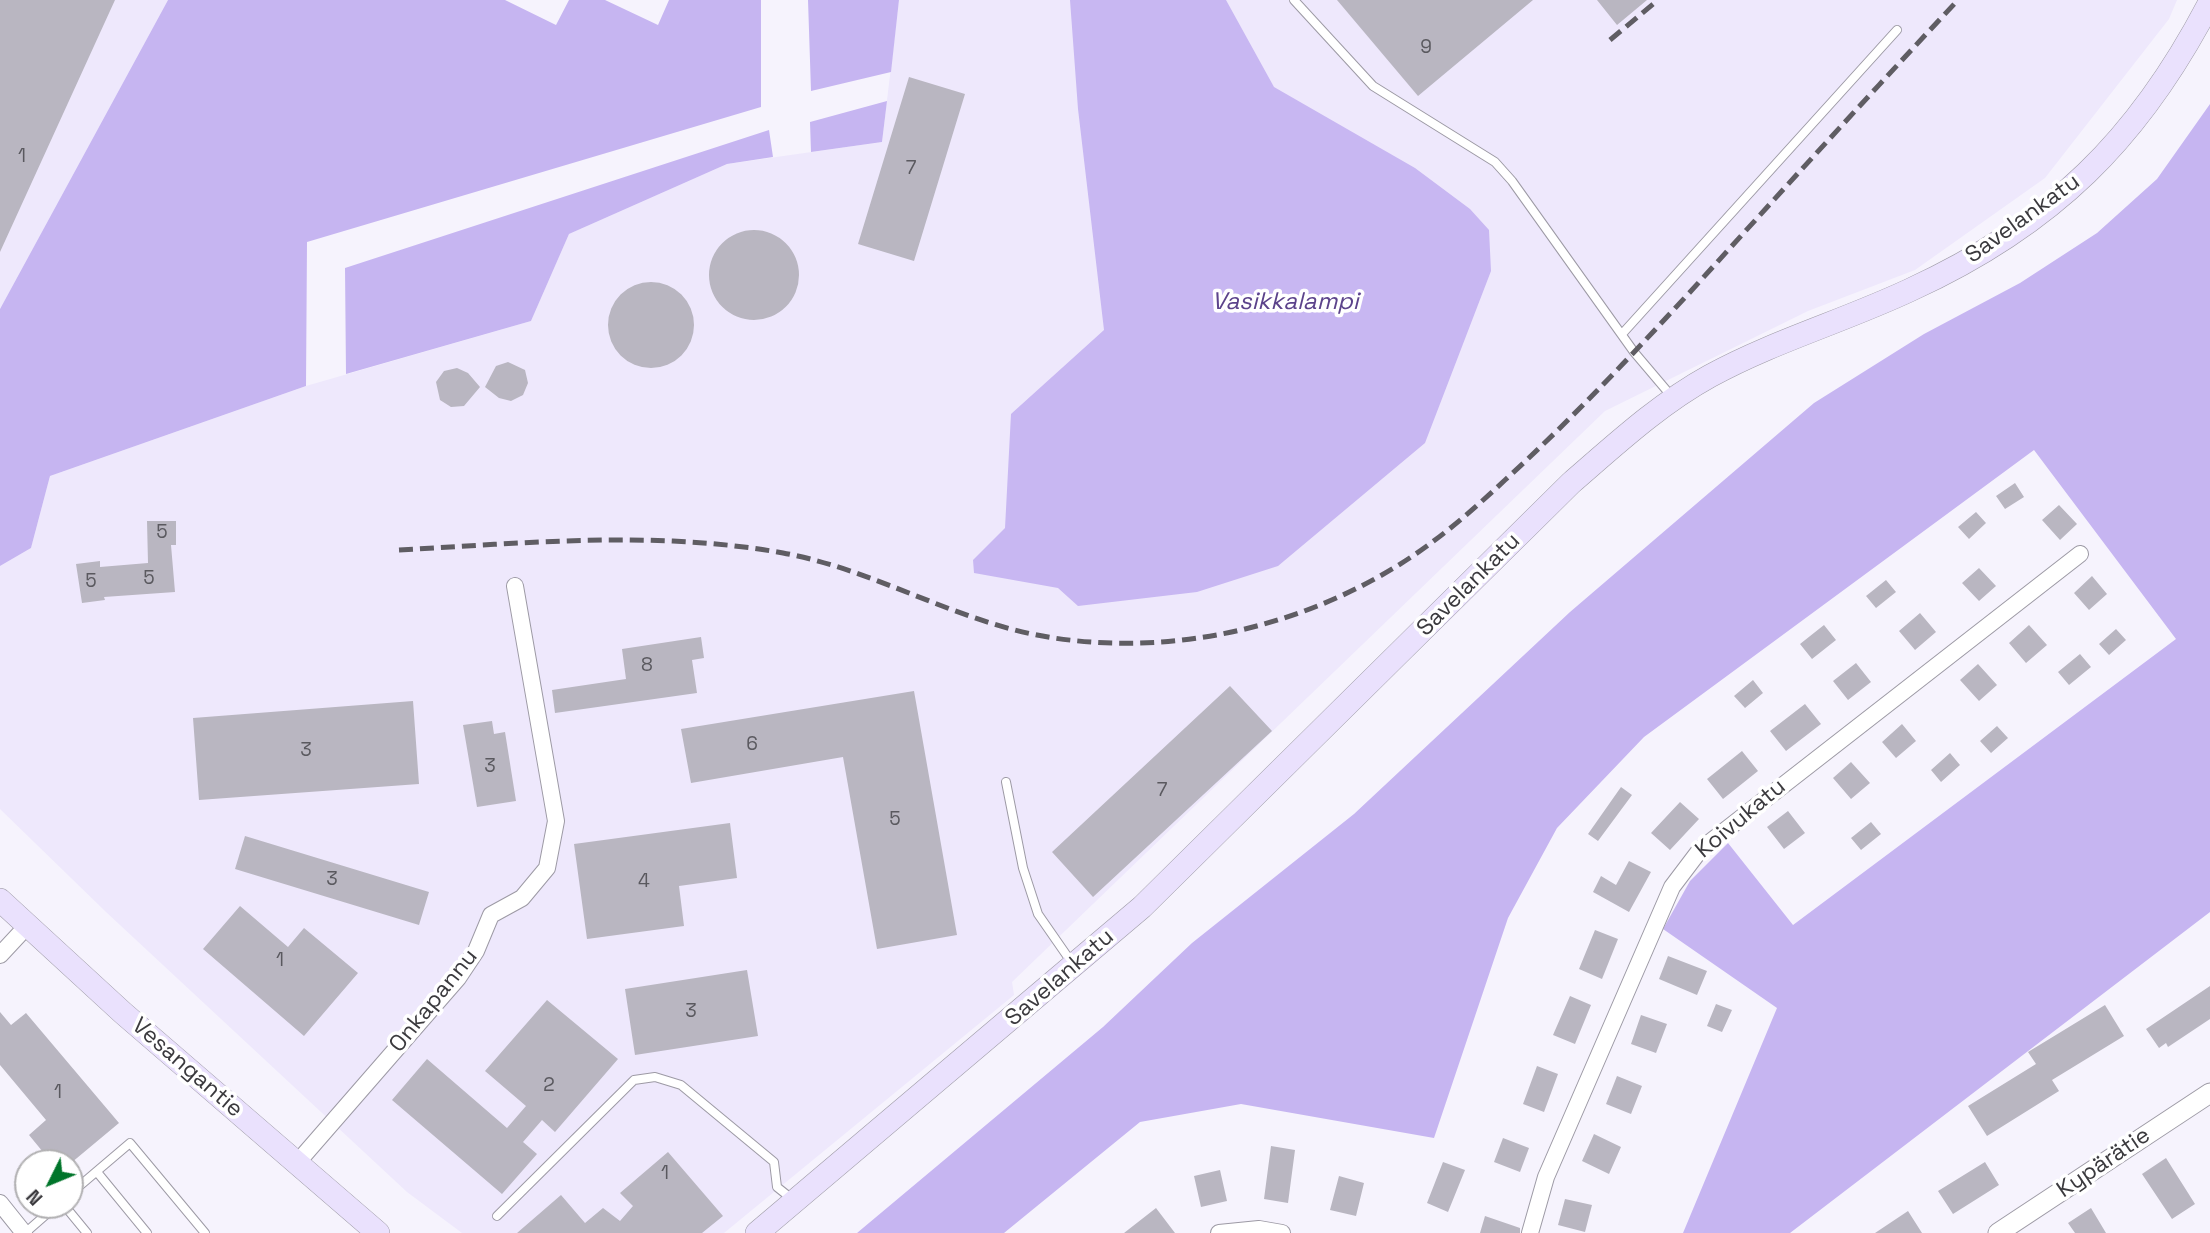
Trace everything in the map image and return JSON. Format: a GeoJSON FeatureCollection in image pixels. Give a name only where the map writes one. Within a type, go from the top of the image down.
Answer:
{"type":"FeatureCollection","features":[{"type":"Feature","properties":{"kind":"main road","name":"Savelankatu"},"geometry":{"type":"LineString","coordinates":[[757,1233],[1074,967],[1161,889],[1571,483],[1638,426],[1708,377],[1763,350],[1910,290],[1982,254],[2060,198],[2102,159],[2139,118],[2180,60],[2210,2]]}},
{"type":"Feature","properties":{"kind":"main road","name":"Vesangantie"},"geometry":{"type":"LineString","coordinates":[[0,900],[378,1233]]}},
{"type":"Feature","properties":{"kind":"street","name":"Koivukatu"},"geometry":{"type":"LineString","coordinates":[[1530,1233],[1546,1177],[1672,887],[1700,850],[2080,554]]}},
{"type":"Feature","properties":{"kind":"street","name":"Onkapannu"},"geometry":{"type":"LineString","coordinates":[[297,1163],[458,978],[477,951],[491,915],[522,898],[547,868],[556,821],[515,586]]}},
{"type":"Feature","properties":{"kind":"street"},"geometry":{"type":"LineString","coordinates":[[0,955],[27,926]]}},
{"type":"Feature","properties":{"kind":"street","name":"Kypärätie"},"geometry":{"type":"LineString","coordinates":[[1998,1233],[2210,1093]]}},
{"type":"Feature","properties":{"kind":"street"},"geometry":{"type":"LineString","coordinates":[[0,1203],[25,1233]]}},
{"type":"Feature","properties":{"kind":"street"},"geometry":{"type":"LineString","coordinates":[[1219,1233],[1259,1229],[1282,1233]]}},
{"type":"Feature","properties":{"kind":"lane"},"geometry":{"type":"LineString","coordinates":[[1294,0],[1373,86],[1495,162],[1512,181],[1622,334],[1675,400]]}},
{"type":"Feature","properties":{"kind":"lane"},"geometry":{"type":"LineString","coordinates":[[1622,334],[1897,30]]}},
{"type":"Feature","properties":{"kind":"lane"},"geometry":{"type":"LineString","coordinates":[[1006,782],[1023,868],[1038,914],[1074,967]]}},
{"type":"Feature","properties":{"kind":"lane"},"geometry":{"type":"LineString","coordinates":[[497,1216],[634,1080],[655,1077],[681,1085],[774,1162],[777,1187],[795,1202]]}},
{"type":"Feature","properties":{"kind":"lane"},"geometry":{"type":"LineString","coordinates":[[84,1182],[130,1143],[205,1233]]}},
{"type":"Feature","properties":{"kind":"lane"},"geometry":{"type":"LineString","coordinates":[[97,1171],[147,1233]]}},
{"type":"Feature","properties":{"kind":"lane"},"geometry":{"type":"LineString","coordinates":[[25,1233],[41,1219]]}},
{"type":"Feature","properties":{"kind":"lane"},"geometry":{"type":"LineString","coordinates":[[76,1219],[87,1233]]}},
{"type":"Feature","properties":{"kind":"shaded area"},"geometry":{"type":"Polygon","coordinates":[[[0,0],[168,0],[0,309],[0,0]]]}},
{"type":"Feature","properties":{"kind":"shaded area"},"geometry":{"type":"Polygon","coordinates":[[[168,0],[505,0],[556,25],[569,0],[605,0],[658,25],[669,0],[761,0],[761,107],[307,242],[306,386],[50,476],[31,548],[0,566],[0,309],[168,0]]]}},
{"type":"Feature","properties":{"kind":"shaded area"},"geometry":{"type":"Polygon","coordinates":[[[808,0],[899,0],[891,72],[811,91],[808,0]]]}},
{"type":"Feature","properties":{"kind":"shaded area"},"geometry":{"type":"Polygon","coordinates":[[[899,0],[2177,0],[2169,19],[2045,178],[1915,270],[1808,311],[1605,411],[1012,982],[1014,995],[724,1233],[462,1233],[407,1192],[106,912],[0,809],[0,566],[31,548],[50,476],[306,386],[531,321],[569,234],[727,164],[882,142],[899,0]]]}},
{"type":"Feature","properties":{"kind":"shaded area"},"geometry":{"type":"Polygon","coordinates":[[[887,101],[882,142],[811,152],[810,122],[887,101]]]}},
{"type":"Feature","properties":{"kind":"shaded area"},"geometry":{"type":"Polygon","coordinates":[[[2210,104],[2210,912],[1790,1233],[1683,1233],[1777,1008],[1663,929],[1690,881],[1728,843],[1793,925],[2176,639],[2034,450],[1644,737],[1557,828],[1508,918],[1434,1138],[1241,1104],[1140,1122],[1004,1233],[857,1233],[1103,1027],[1192,943],[1354,814],[1570,612],[1814,403],[1924,334],[2020,283],[2097,233],[2157,179],[2210,104]]]}},
{"type":"Feature","properties":{"kind":"shaded area"},"geometry":{"type":"Polygon","coordinates":[[[769,130],[773,157],[727,164],[569,234],[531,321],[346,374],[345,268],[769,130]]]}},
{"type":"Feature","properties":{"kind":"water","name":"Vasikkalampi"},"geometry":{"type":"Polygon","coordinates":[[[1070,0],[1226,0],[1274,87],[1415,168],[1470,209],[1489,230],[1491,271],[1425,443],[1278,566],[1197,592],[1078,606],[1058,588],[974,573],[973,560],[1005,528],[1011,414],[1104,330],[1078,109],[1070,0]]]}},
{"type":"Feature","properties":{"kind":"building"},"geometry":{"type":"Polygon","coordinates":[[[0,0],[115,0],[0,252],[0,0]]]}},
{"type":"Feature","properties":{"kind":"building"},"geometry":{"type":"Polygon","coordinates":[[[1337,0],[1533,0],[1418,96],[1337,0]]]}},
{"type":"Feature","properties":{"kind":"building"},"geometry":{"type":"Polygon","coordinates":[[[1597,0],[1647,0],[1617,25],[1597,0]]]}},
{"type":"Feature","properties":{"kind":"building"},"geometry":{"type":"Polygon","coordinates":[[[909,77],[965,94],[914,261],[858,244],[909,77]]]}},
{"type":"Feature","properties":{"kind":"building"},"geometry":{"type":"Polygon","coordinates":[[[754,230],[771,233],[786,243],[796,258],[799,275],[796,292],[786,307],[771,317],[754,320],[737,317],[722,307],[712,292],[709,275],[712,258],[722,243],[737,233],[754,230]]]}},
{"type":"Feature","properties":{"kind":"building"},"geometry":{"type":"Polygon","coordinates":[[[651,282],[668,285],[682,294],[691,308],[694,325],[691,342],[682,356],[668,365],[651,368],[634,365],[620,356],[611,342],[608,325],[611,308],[620,294],[634,285],[651,282]]]}},
{"type":"Feature","properties":{"kind":"building"},"geometry":{"type":"Polygon","coordinates":[[[508,362],[525,370],[528,383],[523,395],[511,401],[499,398],[485,387],[496,366],[508,362]]]}},
{"type":"Feature","properties":{"kind":"building"},"geometry":{"type":"Polygon","coordinates":[[[457,368],[468,373],[480,387],[464,406],[451,407],[440,400],[436,382],[444,371],[457,368]]]}},
{"type":"Feature","properties":{"kind":"building"},"geometry":{"type":"Polygon","coordinates":[[[2015,483],[2024,497],[2005,509],[1996,496],[2015,483]]]}},
{"type":"Feature","properties":{"kind":"building"},"geometry":{"type":"Polygon","coordinates":[[[2059,505],[2077,524],[2060,540],[2042,520],[2059,505]]]}},
{"type":"Feature","properties":{"kind":"building"},"geometry":{"type":"Polygon","coordinates":[[[1976,512],[1986,523],[1969,539],[1958,527],[1976,512]]]}},
{"type":"Feature","properties":{"kind":"building"},"geometry":{"type":"Polygon","coordinates":[[[147,521],[176,521],[176,545],[171,545],[175,592],[104,597],[105,600],[82,603],[76,564],[100,561],[100,567],[148,563],[147,521]]]}},
{"type":"Feature","properties":{"kind":"building"},"geometry":{"type":"Polygon","coordinates":[[[1979,568],[1996,586],[1979,601],[1962,583],[1979,568]]]}},
{"type":"Feature","properties":{"kind":"building"},"geometry":{"type":"Polygon","coordinates":[[[2092,576],[2107,594],[2089,610],[2074,593],[2092,576]]]}},
{"type":"Feature","properties":{"kind":"building"},"geometry":{"type":"Polygon","coordinates":[[[1886,580],[1896,592],[1876,608],[1866,596],[1886,580]]]}},
{"type":"Feature","properties":{"kind":"building"},"geometry":{"type":"Polygon","coordinates":[[[1920,613],[1936,632],[1915,650],[1899,631],[1920,613]]]}},
{"type":"Feature","properties":{"kind":"building"},"geometry":{"type":"Polygon","coordinates":[[[1824,625],[1836,640],[1812,659],[1800,644],[1824,625]]]}},
{"type":"Feature","properties":{"kind":"building"},"geometry":{"type":"Polygon","coordinates":[[[2029,625],[2047,645],[2026,663],[2009,643],[2029,625]]]}},
{"type":"Feature","properties":{"kind":"building"},"geometry":{"type":"Polygon","coordinates":[[[2116,629],[2126,640],[2109,655],[2099,644],[2116,629]]]}},
{"type":"Feature","properties":{"kind":"building"},"geometry":{"type":"Polygon","coordinates":[[[701,637],[704,658],[692,660],[697,693],[555,713],[552,690],[626,679],[622,649],[701,637]]]}},
{"type":"Feature","properties":{"kind":"building"},"geometry":{"type":"Polygon","coordinates":[[[2080,654],[2091,667],[2069,685],[2058,672],[2080,654]]]}},
{"type":"Feature","properties":{"kind":"building"},"geometry":{"type":"Polygon","coordinates":[[[1856,663],[1871,682],[1848,700],[1833,681],[1856,663]]]}},
{"type":"Feature","properties":{"kind":"building"},"geometry":{"type":"Polygon","coordinates":[[[1978,664],[1997,685],[1979,701],[1960,680],[1978,664]]]}},
{"type":"Feature","properties":{"kind":"building"},"geometry":{"type":"Polygon","coordinates":[[[1753,680],[1763,693],[1745,708],[1734,696],[1753,680]]]}},
{"type":"Feature","properties":{"kind":"building"},"geometry":{"type":"Polygon","coordinates":[[[1230,686],[1272,731],[1093,897],[1052,852],[1230,686]]]}},
{"type":"Feature","properties":{"kind":"building"},"geometry":{"type":"Polygon","coordinates":[[[914,691],[957,935],[877,949],[843,757],[691,783],[681,729],[914,691]]]}},
{"type":"Feature","properties":{"kind":"building"},"geometry":{"type":"Polygon","coordinates":[[[413,701],[419,784],[199,800],[193,718],[413,701]]]}},
{"type":"Feature","properties":{"kind":"building"},"geometry":{"type":"Polygon","coordinates":[[[1805,704],[1821,724],[1786,751],[1770,731],[1805,704]]]}},
{"type":"Feature","properties":{"kind":"building"},"geometry":{"type":"Polygon","coordinates":[[[492,721],[494,734],[505,732],[516,801],[477,807],[463,725],[492,721]]]}},
{"type":"Feature","properties":{"kind":"building"},"geometry":{"type":"Polygon","coordinates":[[[1902,724],[1916,741],[1896,758],[1882,742],[1902,724]]]}},
{"type":"Feature","properties":{"kind":"building"},"geometry":{"type":"Polygon","coordinates":[[[1997,726],[2008,738],[1991,753],[1980,741],[1997,726]]]}},
{"type":"Feature","properties":{"kind":"building"},"geometry":{"type":"Polygon","coordinates":[[[1742,751],[1758,771],[1723,799],[1707,779],[1742,751]]]}},
{"type":"Feature","properties":{"kind":"building"},"geometry":{"type":"Polygon","coordinates":[[[1950,753],[1960,765],[1941,782],[1931,770],[1950,753]]]}},
{"type":"Feature","properties":{"kind":"building"},"geometry":{"type":"Polygon","coordinates":[[[1851,762],[1870,783],[1851,799],[1833,778],[1851,762]]]}},
{"type":"Feature","properties":{"kind":"building"},"geometry":{"type":"Polygon","coordinates":[[[1621,787],[1632,795],[1598,841],[1588,834],[1621,787]]]}},
{"type":"Feature","properties":{"kind":"building"},"geometry":{"type":"Polygon","coordinates":[[[1680,802],[1699,819],[1670,850],[1651,833],[1680,802]]]}},
{"type":"Feature","properties":{"kind":"building"},"geometry":{"type":"Polygon","coordinates":[[[1788,811],[1805,833],[1784,849],[1767,827],[1788,811]]]}},
{"type":"Feature","properties":{"kind":"building"},"geometry":{"type":"Polygon","coordinates":[[[1871,822],[1881,834],[1861,850],[1851,838],[1871,822]]]}},
{"type":"Feature","properties":{"kind":"building"},"geometry":{"type":"Polygon","coordinates":[[[730,823],[737,878],[679,886],[684,926],[587,939],[574,844],[730,823]]]}},
{"type":"Feature","properties":{"kind":"building"},"geometry":{"type":"Polygon","coordinates":[[[245,836],[429,892],[419,925],[235,869],[245,836]]]}},
{"type":"Feature","properties":{"kind":"building"},"geometry":{"type":"Polygon","coordinates":[[[1629,861],[1651,872],[1629,912],[1593,892],[1601,876],[1616,885],[1629,861]]]}},
{"type":"Feature","properties":{"kind":"building"},"geometry":{"type":"Polygon","coordinates":[[[240,906],[288,947],[304,928],[358,973],[304,1036],[203,949],[240,906]]]}},
{"type":"Feature","properties":{"kind":"building"},"geometry":{"type":"Polygon","coordinates":[[[1595,930],[1618,939],[1602,979],[1579,969],[1595,930]]]}},
{"type":"Feature","properties":{"kind":"building"},"geometry":{"type":"Polygon","coordinates":[[[1668,956],[1707,971],[1697,995],[1659,979],[1668,956]]]}},
{"type":"Feature","properties":{"kind":"building"},"geometry":{"type":"Polygon","coordinates":[[[747,970],[758,1036],[635,1055],[625,989],[747,970]]]}},
{"type":"Feature","properties":{"kind":"building"},"geometry":{"type":"Polygon","coordinates":[[[2210,986],[2210,1019],[2168,1047],[2166,1043],[2159,1048],[2146,1029],[2210,986]]]}},
{"type":"Feature","properties":{"kind":"building"},"geometry":{"type":"Polygon","coordinates":[[[1570,996],[1591,1005],[1575,1044],[1553,1035],[1570,996]]]}},
{"type":"Feature","properties":{"kind":"building"},"geometry":{"type":"Polygon","coordinates":[[[547,1000],[618,1059],[555,1132],[542,1120],[523,1142],[537,1154],[502,1194],[392,1100],[427,1059],[507,1128],[526,1106],[485,1071],[547,1000]]]}},
{"type":"Feature","properties":{"kind":"building"},"geometry":{"type":"Polygon","coordinates":[[[1716,1004],[1732,1010],[1722,1032],[1707,1026],[1716,1004]]]}},
{"type":"Feature","properties":{"kind":"building"},"geometry":{"type":"Polygon","coordinates":[[[2105,1005],[2124,1036],[2052,1080],[2059,1091],[1987,1136],[1968,1106],[2036,1064],[2028,1052],[2105,1005]]]}},
{"type":"Feature","properties":{"kind":"building"},"geometry":{"type":"Polygon","coordinates":[[[0,1012],[11,1025],[26,1013],[119,1123],[84,1152],[84,1149],[40,1149],[29,1135],[46,1120],[0,1065],[0,1012]]]}},
{"type":"Feature","properties":{"kind":"building"},"geometry":{"type":"Polygon","coordinates":[[[1641,1015],[1667,1024],[1656,1053],[1631,1044],[1641,1015]]]}},
{"type":"Feature","properties":{"kind":"building"},"geometry":{"type":"Polygon","coordinates":[[[1537,1066],[1558,1074],[1544,1112],[1523,1104],[1537,1066]]]}},
{"type":"Feature","properties":{"kind":"building"},"geometry":{"type":"Polygon","coordinates":[[[1617,1076],[1642,1086],[1631,1114],[1606,1104],[1617,1076]]]}},
{"type":"Feature","properties":{"kind":"building"},"geometry":{"type":"Polygon","coordinates":[[[1594,1134],[1621,1147],[1609,1174],[1582,1161],[1594,1134]]]}},
{"type":"Feature","properties":{"kind":"building"},"geometry":{"type":"Polygon","coordinates":[[[1503,1138],[1529,1148],[1520,1172],[1494,1162],[1503,1138]]]}},
{"type":"Feature","properties":{"kind":"building"},"geometry":{"type":"Polygon","coordinates":[[[1271,1146],[1295,1150],[1288,1203],[1264,1199],[1271,1146]]]}},
{"type":"Feature","properties":{"kind":"building"},"geometry":{"type":"Polygon","coordinates":[[[668,1152],[723,1216],[702,1233],[517,1233],[561,1195],[585,1223],[603,1208],[620,1221],[633,1206],[620,1193],[668,1152]]]}},
{"type":"Feature","properties":{"kind":"building"},"geometry":{"type":"Polygon","coordinates":[[[2166,1158],[2195,1204],[2172,1219],[2142,1174],[2166,1158]]]}},
{"type":"Feature","properties":{"kind":"building"},"geometry":{"type":"Polygon","coordinates":[[[1443,1162],[1465,1170],[1448,1212],[1427,1203],[1443,1162]]]}},
{"type":"Feature","properties":{"kind":"building"},"geometry":{"type":"Polygon","coordinates":[[[1985,1162],[1999,1185],[1953,1214],[1938,1191],[1985,1162]]]}},
{"type":"Feature","properties":{"kind":"building"},"geometry":{"type":"Polygon","coordinates":[[[1220,1170],[1227,1201],[1201,1207],[1194,1176],[1220,1170]]]}},
{"type":"Feature","properties":{"kind":"building"},"geometry":{"type":"Polygon","coordinates":[[[1339,1176],[1364,1183],[1356,1216],[1330,1210],[1339,1176]]]}},
{"type":"Feature","properties":{"kind":"building"},"geometry":{"type":"Polygon","coordinates":[[[1565,1199],[1592,1205],[1585,1232],[1558,1225],[1565,1199]]]}},
{"type":"Feature","properties":{"kind":"building"},"geometry":{"type":"Polygon","coordinates":[[[1156,1208],[1175,1233],[1124,1233],[1156,1208]]]}},
{"type":"Feature","properties":{"kind":"building"},"geometry":{"type":"Polygon","coordinates":[[[2091,1208],[2106,1233],[2075,1233],[2068,1223],[2091,1208]]]}},
{"type":"Feature","properties":{"kind":"building"},"geometry":{"type":"Polygon","coordinates":[[[1908,1211],[1922,1233],[1875,1233],[1908,1211]]]}},
{"type":"Feature","properties":{"kind":"building"},"geometry":{"type":"Polygon","coordinates":[[[1485,1216],[1520,1228],[1520,1233],[1480,1233],[1485,1216]]]}},
{"type":"Feature","properties":{"kind":"railway"},"geometry":{"type":"LineString","coordinates":[[1610,40],[1658,0]]}},
{"type":"Feature","properties":{"kind":"railway"},"geometry":{"type":"LineString","coordinates":[[399,550],[591,540],[735,546],[783,553],[852,571],[951,609],[1019,631],[1100,643],[1191,639],[1281,619],[1365,584],[1405,561],[1444,533],[1493,491],[1623,364],[1958,0]]}}]}
